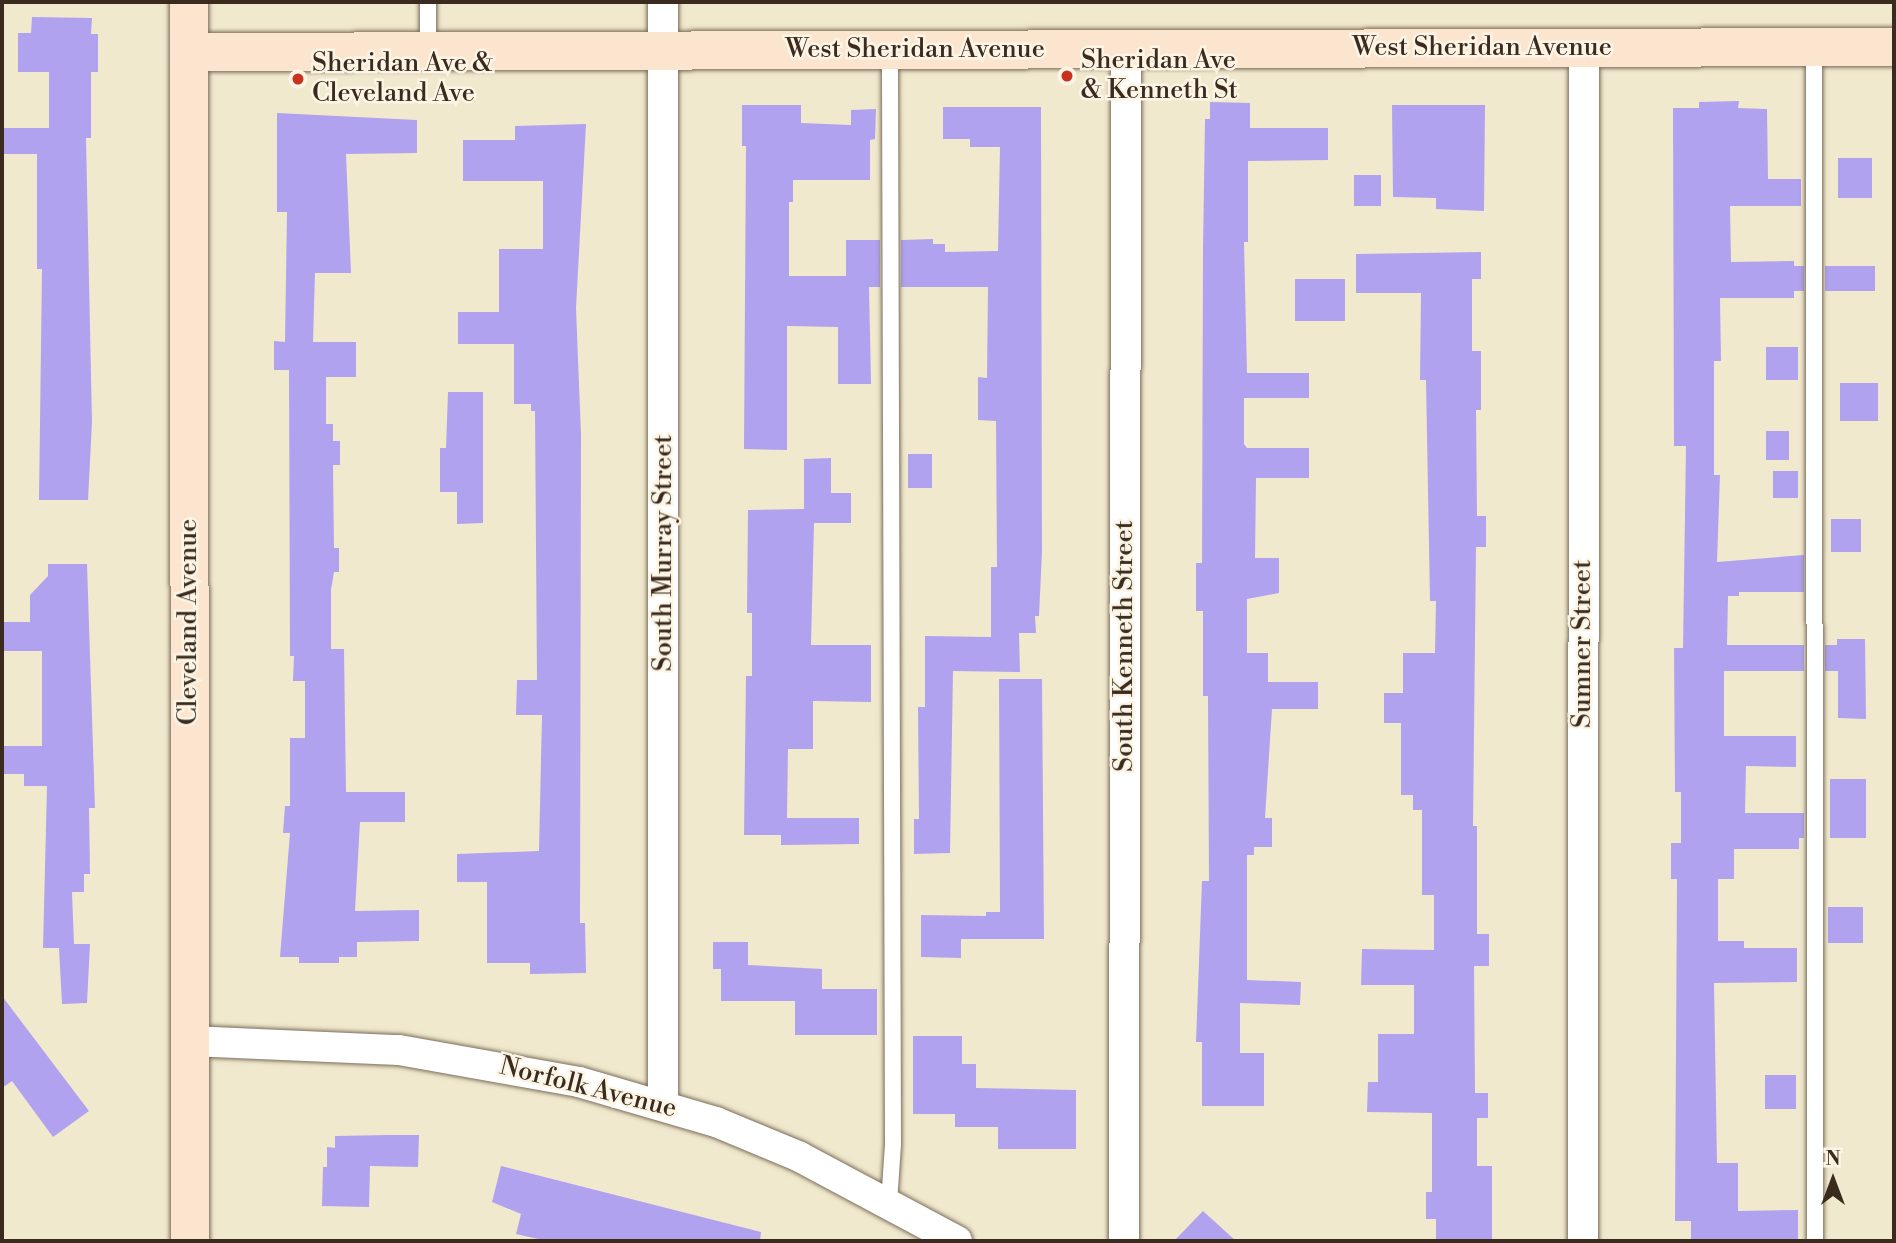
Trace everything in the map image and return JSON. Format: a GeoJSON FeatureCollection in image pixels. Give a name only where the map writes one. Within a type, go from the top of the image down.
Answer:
{"type":"FeatureCollection","features":[{"type":"Feature","properties":{"kind":"street","name":"Cleveland Avenue"},"geometry":{"type":"LineString","coordinates":[[189,2],[190,1241]]}},
{"type":"Feature","properties":{"kind":"street","name":"South Murray Street"},"geometry":{"type":"LineString","coordinates":[[663,2],[663,1105]]}},
{"type":"Feature","properties":{"kind":"street","name":"West Sheridan Avenue"},"geometry":{"type":"LineString","coordinates":[[189,52],[1894,47]]}},
{"type":"Feature","properties":{"kind":"street","name":"Sumner Street"},"geometry":{"type":"LineString","coordinates":[[1583,1241],[1584,48]]}},
{"type":"Feature","properties":{"kind":"street","name":"South Kenneth Street"},"geometry":{"type":"LineString","coordinates":[[1124,1241],[1126,50]]}},
{"type":"Feature","properties":{"kind":"street","name":"Norfolk Avenue"},"geometry":{"type":"LineString","coordinates":[[190,1041],[399,1050],[553,1076],[663,1105],[800,1157],[957,1241]]}},
{"type":"Feature","properties":{"kind":"lane"},"geometry":{"type":"LineString","coordinates":[[428,2],[428,52]]}},
{"type":"Feature","properties":{"kind":"lane"},"geometry":{"type":"LineString","coordinates":[[1814,47],[1815,1241]]}},
{"type":"Feature","properties":{"kind":"lane"},"geometry":{"type":"LineString","coordinates":[[889,1203],[893,1144],[890,50]]}},
{"type":"Feature","properties":{"kind":"building"},"geometry":{"type":"Polygon","coordinates":[[[32,17],[92,18],[91,34],[98,34],[98,72],[91,72],[91,138],[86,138],[92,422],[88,500],[39,500],[42,269],[37,269],[37,154],[2,154],[2,128],[49,128],[49,72],[18,72],[18,33],[31,33],[32,17]]]}},
{"type":"Feature","properties":{"kind":"building"},"geometry":{"type":"Polygon","coordinates":[[[1739,101],[1738,108],[1767,109],[1768,179],[1801,179],[1801,206],[1730,206],[1731,262],[1794,261],[1794,266],[1804,266],[1804,291],[1794,291],[1794,298],[1720,298],[1721,361],[1714,361],[1714,475],[1720,475],[1717,562],[1804,555],[1804,592],[1739,592],[1739,596],[1728,596],[1727,645],[1804,645],[1804,671],[1724,671],[1724,736],[1796,736],[1796,767],[1746,766],[1745,813],[1804,813],[1804,838],[1799,838],[1799,849],[1734,849],[1734,879],[1718,879],[1718,941],[1744,941],[1744,948],[1797,948],[1797,982],[1714,983],[1717,1163],[1738,1163],[1738,1211],[1798,1210],[1798,1241],[1691,1241],[1691,1221],[1675,1221],[1677,879],[1671,879],[1671,843],[1681,843],[1681,792],[1675,792],[1674,648],[1683,648],[1686,446],[1674,446],[1673,108],[1699,108],[1699,102],[1739,101]]]}},
{"type":"Feature","properties":{"kind":"building"},"geometry":{"type":"Polygon","coordinates":[[[1210,102],[1250,103],[1250,128],[1328,128],[1328,160],[1248,161],[1248,242],[1244,242],[1247,373],[1309,373],[1309,398],[1244,398],[1244,444],[1247,448],[1309,448],[1309,478],[1256,478],[1255,558],[1279,558],[1279,593],[1247,599],[1247,653],[1268,653],[1268,682],[1318,682],[1318,709],[1272,709],[1265,818],[1272,818],[1272,847],[1254,847],[1254,855],[1247,855],[1247,980],[1301,982],[1300,1005],[1240,1003],[1240,1053],[1264,1053],[1264,1106],[1202,1106],[1202,1042],[1196,1042],[1202,881],[1209,881],[1208,696],[1203,696],[1203,611],[1196,611],[1196,563],[1202,563],[1205,119],[1210,119],[1210,102]]]}},
{"type":"Feature","properties":{"kind":"building"},"geometry":{"type":"Polygon","coordinates":[[[742,105],[801,105],[801,123],[851,125],[851,110],[876,109],[875,139],[870,140],[870,180],[793,180],[793,202],[789,202],[789,276],[846,276],[846,240],[880,240],[880,287],[869,287],[871,384],[838,384],[838,327],[787,326],[787,450],[744,449],[746,146],[742,146],[742,105]]]}},
{"type":"Feature","properties":{"kind":"building"},"geometry":{"type":"Polygon","coordinates":[[[1392,105],[1485,105],[1484,211],[1436,209],[1436,198],[1393,197],[1392,105]]]}},
{"type":"Feature","properties":{"kind":"building"},"geometry":{"type":"Polygon","coordinates":[[[943,107],[1041,107],[1042,552],[1039,616],[1035,616],[1036,633],[1019,633],[1020,672],[953,671],[950,853],[914,854],[914,819],[919,819],[918,707],[925,707],[925,636],[991,637],[991,567],[997,567],[996,421],[978,420],[978,377],[987,378],[988,287],[901,287],[901,240],[933,239],[933,244],[945,244],[945,252],[998,251],[1000,147],[970,147],[970,139],[943,139],[943,107]]]}},
{"type":"Feature","properties":{"kind":"building"},"geometry":{"type":"Polygon","coordinates":[[[277,113],[417,120],[417,153],[346,154],[351,273],[315,273],[313,342],[356,342],[356,377],[326,377],[326,424],[333,424],[333,441],[340,441],[340,465],[333,465],[334,548],[339,548],[339,572],[334,572],[331,590],[331,649],[344,649],[346,792],[405,792],[405,822],[360,822],[355,911],[419,910],[419,941],[357,942],[357,957],[339,957],[339,963],[299,963],[299,957],[280,957],[290,833],[283,833],[285,806],[290,806],[290,738],[305,738],[305,681],[293,681],[294,656],[290,656],[289,370],[274,370],[274,341],[285,342],[287,212],[277,212],[277,113]]]}},
{"type":"Feature","properties":{"kind":"building"},"geometry":{"type":"Polygon","coordinates":[[[586,124],[576,308],[581,435],[580,923],[585,923],[586,973],[530,974],[530,963],[487,963],[487,882],[457,882],[457,854],[539,851],[542,715],[516,715],[517,680],[537,680],[535,411],[531,411],[531,404],[514,404],[514,344],[458,344],[458,312],[499,312],[499,249],[543,249],[543,181],[463,181],[463,140],[515,140],[515,126],[586,124]]]}},
{"type":"Feature","properties":{"kind":"building"},"geometry":{"type":"Polygon","coordinates":[[[1838,158],[1872,158],[1872,198],[1838,198],[1838,158]]]}},
{"type":"Feature","properties":{"kind":"building"},"geometry":{"type":"Polygon","coordinates":[[[1354,175],[1381,175],[1381,206],[1354,206],[1354,175]]]}},
{"type":"Feature","properties":{"kind":"building"},"geometry":{"type":"Polygon","coordinates":[[[1481,252],[1481,279],[1472,279],[1472,351],[1481,351],[1481,410],[1476,410],[1477,516],[1486,516],[1486,547],[1476,547],[1473,826],[1477,826],[1477,934],[1489,934],[1489,966],[1474,966],[1475,1093],[1488,1093],[1488,1118],[1477,1118],[1477,1166],[1492,1166],[1492,1240],[1436,1240],[1436,1219],[1426,1219],[1426,1192],[1432,1192],[1432,1113],[1367,1112],[1368,1082],[1378,1082],[1378,1034],[1414,1034],[1414,985],[1361,985],[1362,949],[1434,950],[1434,895],[1422,895],[1422,810],[1413,810],[1413,795],[1401,795],[1401,723],[1384,723],[1384,693],[1403,693],[1403,653],[1435,653],[1436,601],[1430,601],[1426,380],[1420,380],[1421,293],[1356,293],[1356,254],[1481,252]]]}},
{"type":"Feature","properties":{"kind":"building"},"geometry":{"type":"Polygon","coordinates":[[[1825,266],[1875,266],[1875,291],[1825,291],[1825,266]]]}},
{"type":"Feature","properties":{"kind":"building"},"geometry":{"type":"Polygon","coordinates":[[[1295,279],[1345,279],[1345,321],[1295,321],[1295,279]]]}},
{"type":"Feature","properties":{"kind":"building"},"geometry":{"type":"Polygon","coordinates":[[[1766,347],[1798,347],[1798,380],[1766,380],[1766,347]]]}},
{"type":"Feature","properties":{"kind":"building"},"geometry":{"type":"Polygon","coordinates":[[[1840,383],[1878,383],[1878,421],[1840,421],[1840,383]]]}},
{"type":"Feature","properties":{"kind":"building"},"geometry":{"type":"Polygon","coordinates":[[[448,392],[483,392],[483,523],[457,524],[457,492],[440,492],[440,448],[446,448],[448,392]]]}},
{"type":"Feature","properties":{"kind":"building"},"geometry":{"type":"Polygon","coordinates":[[[1766,431],[1789,431],[1789,460],[1766,460],[1766,431]]]}},
{"type":"Feature","properties":{"kind":"building"},"geometry":{"type":"Polygon","coordinates":[[[908,454],[932,454],[932,488],[908,488],[908,454]]]}},
{"type":"Feature","properties":{"kind":"building"},"geometry":{"type":"Polygon","coordinates":[[[831,458],[831,493],[851,493],[851,523],[814,523],[811,645],[871,645],[871,702],[813,701],[813,749],[788,749],[787,818],[859,818],[859,844],[781,845],[781,835],[744,835],[746,676],[752,676],[752,613],[747,613],[748,510],[804,509],[804,459],[831,458]]]}},
{"type":"Feature","properties":{"kind":"building"},"geometry":{"type":"Polygon","coordinates":[[[1773,471],[1798,471],[1798,498],[1773,498],[1773,471]]]}},
{"type":"Feature","properties":{"kind":"building"},"geometry":{"type":"Polygon","coordinates":[[[1831,519],[1861,519],[1861,552],[1831,552],[1831,519]]]}},
{"type":"Feature","properties":{"kind":"building"},"geometry":{"type":"Polygon","coordinates":[[[48,564],[87,564],[95,808],[89,808],[90,874],[84,874],[84,892],[72,892],[74,944],[90,944],[87,1003],[62,1004],[59,948],[43,948],[47,786],[24,786],[24,774],[2,774],[2,746],[42,746],[42,651],[2,651],[2,622],[30,622],[30,595],[48,576],[48,564]]]}},
{"type":"Feature","properties":{"kind":"building"},"geometry":{"type":"Polygon","coordinates":[[[1837,639],[1865,639],[1866,719],[1838,718],[1838,671],[1825,671],[1825,645],[1837,645],[1837,639]]]}},
{"type":"Feature","properties":{"kind":"building"},"geometry":{"type":"Polygon","coordinates":[[[999,679],[1042,679],[1044,939],[961,939],[961,958],[921,957],[921,915],[986,916],[986,912],[1000,912],[999,679]]]}},
{"type":"Feature","properties":{"kind":"building"},"geometry":{"type":"Polygon","coordinates":[[[1830,779],[1866,779],[1866,838],[1830,838],[1830,779]]]}},
{"type":"Feature","properties":{"kind":"building"},"geometry":{"type":"Polygon","coordinates":[[[1828,907],[1863,907],[1863,943],[1828,943],[1828,907]]]}},
{"type":"Feature","properties":{"kind":"building"},"geometry":{"type":"Polygon","coordinates":[[[713,942],[748,942],[748,965],[822,969],[822,989],[877,989],[877,1035],[795,1035],[795,1001],[721,1001],[721,969],[713,969],[713,942]]]}},
{"type":"Feature","properties":{"kind":"building"},"geometry":{"type":"Polygon","coordinates":[[[2,996],[89,1111],[53,1137],[12,1081],[2,1088],[2,996]]]}},
{"type":"Feature","properties":{"kind":"building"},"geometry":{"type":"Polygon","coordinates":[[[913,1036],[962,1036],[962,1064],[976,1064],[976,1088],[1076,1090],[1076,1149],[998,1149],[998,1127],[955,1127],[955,1114],[913,1114],[913,1036]]]}},
{"type":"Feature","properties":{"kind":"building"},"geometry":{"type":"Polygon","coordinates":[[[1765,1075],[1796,1075],[1796,1109],[1765,1109],[1765,1075]]]}},
{"type":"Feature","properties":{"kind":"building"},"geometry":{"type":"Polygon","coordinates":[[[419,1135],[418,1167],[370,1166],[369,1207],[322,1206],[323,1167],[327,1167],[327,1147],[335,1148],[335,1136],[419,1135]]]}},
{"type":"Feature","properties":{"kind":"building"},"geometry":{"type":"Polygon","coordinates":[[[501,1166],[761,1232],[760,1241],[547,1241],[516,1234],[521,1214],[492,1202],[501,1166]]]}},
{"type":"Feature","properties":{"kind":"building"},"geometry":{"type":"Polygon","coordinates":[[[1203,1211],[1236,1241],[1174,1241],[1203,1211]]]}},
{"type":"Feature","properties":{"kind":"place","name":"Sheridan Ave & Kenneth St"},"geometry":{"type":"Point","coordinates":[1067,76]}},
{"type":"Feature","properties":{"kind":"place","name":"Sheridan Ave & Cleveland Ave"},"geometry":{"type":"Point","coordinates":[298,79]}}]}
